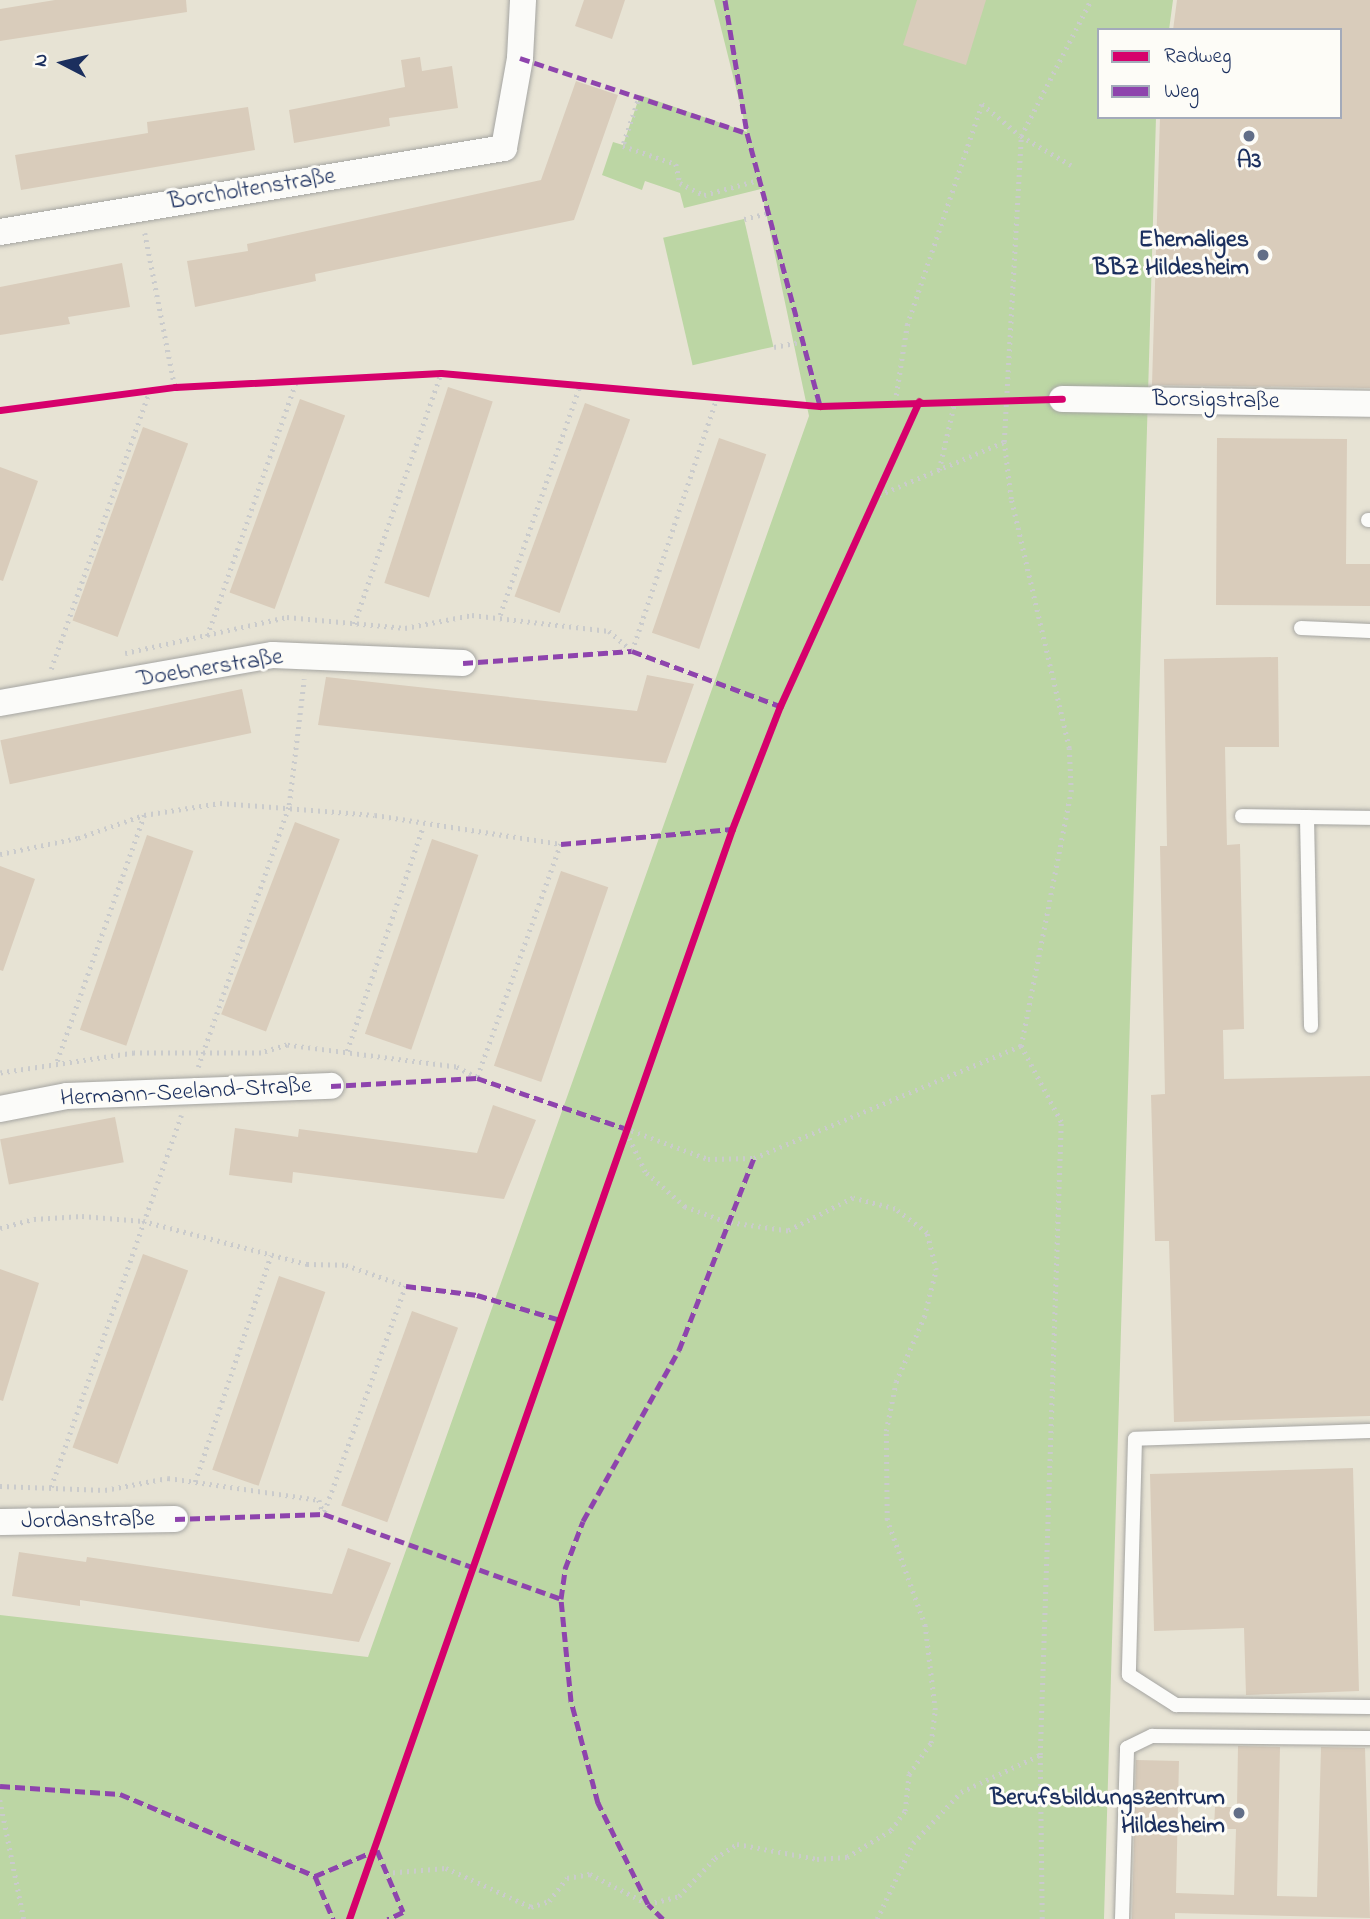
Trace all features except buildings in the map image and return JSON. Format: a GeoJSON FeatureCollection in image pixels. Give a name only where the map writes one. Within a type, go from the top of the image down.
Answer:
{"type":"FeatureCollection","features":[{"type":"Feature","properties":{"kind":"street","name":"Borcholtenstraße"},"geometry":{"type":"LineString","coordinates":[[0,232],[504,148],[520,58],[523,0]]}},
{"type":"Feature","properties":{"kind":"street","name":"Borsigstraße"},"geometry":{"type":"LineString","coordinates":[[1062,398],[1370,404]]}},
{"type":"Feature","properties":{"kind":"street","name":"Doebnerstraße"},"geometry":{"type":"LineString","coordinates":[[0,703],[273,655],[463,663]]}},
{"type":"Feature","properties":{"kind":"street","name":"Hermann-Seeland-Straße"},"geometry":{"type":"LineString","coordinates":[[0,1109],[67,1096],[331,1086]]}},
{"type":"Feature","properties":{"kind":"street","name":"Jordanstraße"},"geometry":{"type":"LineString","coordinates":[[0,1522],[176,1519]]}},
{"type":"Feature","properties":{"kind":"lane"},"geometry":{"type":"LineString","coordinates":[[1301,628],[1370,631]]}},
{"type":"Feature","properties":{"kind":"lane"},"geometry":{"type":"LineString","coordinates":[[1242,816],[1370,818]]}},
{"type":"Feature","properties":{"kind":"lane"},"geometry":{"type":"LineString","coordinates":[[1307,817],[1311,1026]]}},
{"type":"Feature","properties":{"kind":"lane"},"geometry":{"type":"LineString","coordinates":[[1370,1431],[1135,1439],[1129,1675],[1176,1705],[1370,1707]]}},
{"type":"Feature","properties":{"kind":"lane"},"geometry":{"type":"LineString","coordinates":[[1122,1919],[1127,1748],[1152,1736],[1370,1738]]}},
{"type":"Feature","properties":{"kind":"path"},"geometry":{"type":"LineString","coordinates":[[1042,1919],[1040,1755],[1061,1122],[1021,1046],[1071,792],[1069,748],[1011,499],[1004,442],[1021,135],[1091,0]]}},
{"type":"Feature","properties":{"kind":"path"},"geometry":{"type":"LineString","coordinates":[[640,95],[622,145],[676,164],[680,183],[704,195],[759,180]]}},
{"type":"Feature","properties":{"kind":"path"},"geometry":{"type":"LineString","coordinates":[[895,402],[907,325],[982,104],[1021,135],[1071,165]]}},
{"type":"Feature","properties":{"kind":"path"},"geometry":{"type":"LineString","coordinates":[[140,209],[175,387]]}},
{"type":"Feature","properties":{"kind":"path"},"geometry":{"type":"LineString","coordinates":[[744,219],[768,213]]}},
{"type":"Feature","properties":{"kind":"path"},"geometry":{"type":"LineString","coordinates":[[774,347],[800,342]]}},
{"type":"Feature","properties":{"kind":"path"},"geometry":{"type":"LineString","coordinates":[[354,624],[441,373]]}},
{"type":"Feature","properties":{"kind":"path"},"geometry":{"type":"LineString","coordinates":[[207,636],[297,379]]}},
{"type":"Feature","properties":{"kind":"path"},"geometry":{"type":"LineString","coordinates":[[500,615],[581,383]]}},
{"type":"Feature","properties":{"kind":"path"},"geometry":{"type":"LineString","coordinates":[[51,668],[149,392]]}},
{"type":"Feature","properties":{"kind":"path"},"geometry":{"type":"LineString","coordinates":[[632,651],[718,397]]}},
{"type":"Feature","properties":{"kind":"path"},"geometry":{"type":"LineString","coordinates":[[939,470],[955,400]]}},
{"type":"Feature","properties":{"kind":"path"},"geometry":{"type":"LineString","coordinates":[[879,495],[1004,442]]}},
{"type":"Feature","properties":{"kind":"path"},"geometry":{"type":"LineString","coordinates":[[51,1487],[289,805],[306,656]]}},
{"type":"Feature","properties":{"kind":"path"},"geometry":{"type":"LineString","coordinates":[[0,854],[78,838],[144,814],[220,803],[289,805],[561,844],[477,1078],[456,1067],[287,1045],[261,1053],[134,1053],[57,1062],[0,1073]]}},
{"type":"Feature","properties":{"kind":"path"},"geometry":{"type":"LineString","coordinates":[[57,1062],[144,814]]}},
{"type":"Feature","properties":{"kind":"path"},"geometry":{"type":"LineString","coordinates":[[347,1051],[423,826]]}},
{"type":"Feature","properties":{"kind":"path"},"geometry":{"type":"LineString","coordinates":[[386,1873],[446,1868],[531,1907],[549,1901],[567,1878],[590,1874],[648,1904],[679,1896],[715,1858],[737,1844],[817,1859],[848,1857],[891,1830],[905,1811],[909,1774],[930,1743],[935,1710],[925,1626],[887,1520],[886,1431],[895,1382],[925,1317],[936,1270],[927,1233],[895,1209],[853,1198],[788,1231],[726,1222],[685,1207],[645,1172],[624,1128],[708,1159],[754,1158],[1021,1046]]}},
{"type":"Feature","properties":{"kind":"path"},"geometry":{"type":"LineString","coordinates":[[0,1228],[34,1219],[82,1216],[143,1221],[307,1264],[346,1265],[406,1286],[324,1514],[319,1500],[168,1478],[104,1490],[0,1486]]}},
{"type":"Feature","properties":{"kind":"path"},"geometry":{"type":"LineString","coordinates":[[195,1482],[271,1255]]}},
{"type":"Feature","properties":{"kind":"path"},"geometry":{"type":"LineString","coordinates":[[877,1919],[912,1843],[961,1792],[1040,1755]]}},
{"type":"Feature","properties":{"kind":"path"},"geometry":{"type":"LineString","coordinates":[[0,1800],[24,1919]]}},
{"type":"Feature","properties":{"kind":"green space"},"geometry":{"type":"Polygon","coordinates":[[[714,0],[1173,0],[1169,28],[1097,28],[1097,119],[1156,119],[1104,1919],[0,1919],[0,1615],[368,1657],[809,416],[761,189],[684,208],[680,193],[645,181],[642,190],[602,175],[613,142],[623,145],[640,95],[747,132],[714,0]]]}},
{"type":"Feature","properties":{"kind":"green space"},"geometry":{"type":"Polygon","coordinates":[[[744,219],[773,347],[693,365],[663,238],[744,219]]]}},
{"type":"Feature","properties":{"kind":"marked path"},"geometry":{"type":"LineString","coordinates":[[725,0],[747,133],[820,406]]}},
{"type":"Feature","properties":{"kind":"marked path"},"geometry":{"type":"LineString","coordinates":[[520,58],[747,133]]}},
{"type":"Feature","properties":{"kind":"marked path"},"geometry":{"type":"LineString","coordinates":[[463,663],[632,651],[780,706]]}},
{"type":"Feature","properties":{"kind":"marked path"},"geometry":{"type":"LineString","coordinates":[[561,844],[732,829]]}},
{"type":"Feature","properties":{"kind":"marked path"},"geometry":{"type":"LineString","coordinates":[[331,1086],[477,1078],[624,1128]]}},
{"type":"Feature","properties":{"kind":"marked path"},"geometry":{"type":"LineString","coordinates":[[663,1919],[648,1904],[598,1803],[571,1701],[561,1599],[565,1569],[583,1521],[679,1350],[754,1158]]}},
{"type":"Feature","properties":{"kind":"marked path"},"geometry":{"type":"LineString","coordinates":[[406,1286],[477,1295],[557,1319]]}},
{"type":"Feature","properties":{"kind":"marked path"},"geometry":{"type":"LineString","coordinates":[[175,1519],[324,1514],[561,1599]]}},
{"type":"Feature","properties":{"kind":"marked path"},"geometry":{"type":"LineString","coordinates":[[0,1786],[120,1794],[315,1876],[333,1919]]}},
{"type":"Feature","properties":{"kind":"marked path"},"geometry":{"type":"LineString","coordinates":[[315,1876],[377,1850],[403,1912],[388,1919]]}},
{"type":"Feature","properties":{"kind":"cycle path"},"geometry":{"type":"LineString","coordinates":[[0,410],[175,387],[441,373],[820,406],[1062,399]]}},
{"type":"Feature","properties":{"kind":"cycle path"},"geometry":{"type":"LineString","coordinates":[[349,1919],[732,829],[780,706],[919,401]]}},
{"type":"Feature","properties":{"kind":"place","name":"A3"},"geometry":{"type":"Point","coordinates":[1249,136]}},
{"type":"Feature","properties":{"kind":"place","name":"Ehemaliges BBZ Hildesheim"},"geometry":{"type":"Point","coordinates":[1263,255]}},
{"type":"Feature","properties":{"kind":"place","name":"Berufsbildungszentrum Hildesheim"},"geometry":{"type":"Point","coordinates":[1239,1813]}}]}
